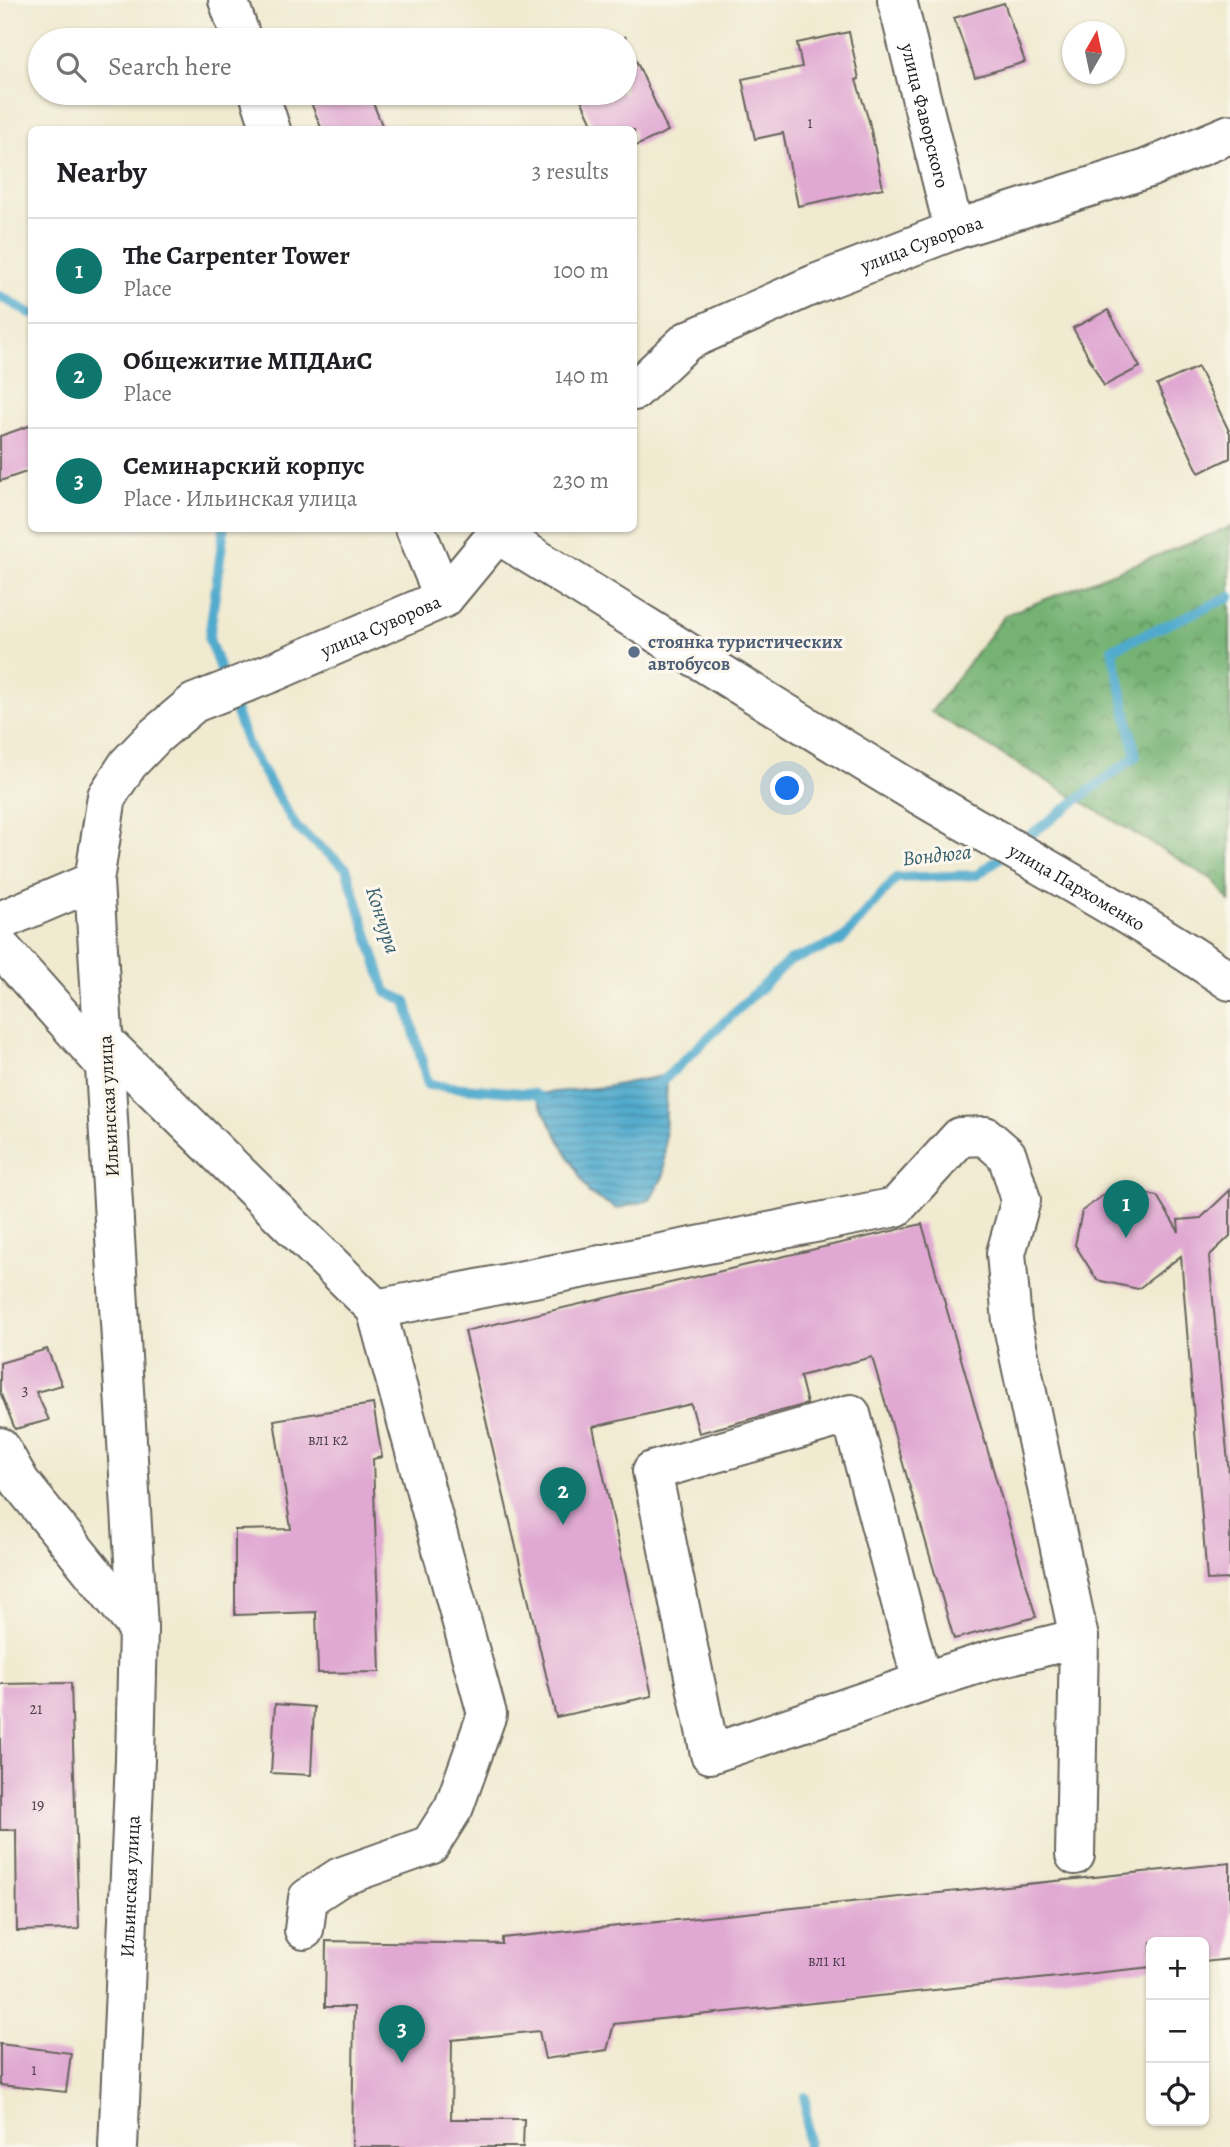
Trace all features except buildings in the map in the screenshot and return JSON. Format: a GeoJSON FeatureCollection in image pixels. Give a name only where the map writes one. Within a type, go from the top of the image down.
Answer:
{"type":"FeatureCollection","features":[{"type":"Feature","properties":{"kind":"main road"},"geometry":{"type":"LineString","coordinates":[[228,0],[238,28]]}},
{"type":"Feature","properties":{"kind":"main road","name":"улица Фаворского"},"geometry":{"type":"LineString","coordinates":[[897,0],[954,230]]}},
{"type":"Feature","properties":{"kind":"main road"},"geometry":{"type":"LineString","coordinates":[[263,105],[270,126]]}},
{"type":"Feature","properties":{"kind":"main road","name":"улица Суворова"},"geometry":{"type":"LineString","coordinates":[[637,388],[687,341],[815,284],[954,230],[1146,169],[1230,134]]}},
{"type":"Feature","properties":{"kind":"main road"},"geometry":{"type":"LineString","coordinates":[[417,532],[444,598]]}},
{"type":"Feature","properties":{"kind":"main road","name":"улица Суворова"},"geometry":{"type":"LineString","coordinates":[[271,673],[444,598],[498,532]]}},
{"type":"Feature","properties":{"kind":"main road","name":"улица Пархоменко"},"geometry":{"type":"LineString","coordinates":[[501,532],[921,796],[1190,953],[1230,981]]}},
{"type":"Feature","properties":{"kind":"main road","name":"Ильинская улица"},"geometry":{"type":"LineString","coordinates":[[118,2147],[138,1628],[94,881],[107,796],[128,764],[155,736],[194,703],[271,673]]}},
{"type":"Feature","properties":{"kind":"main road"},"geometry":{"type":"LineString","coordinates":[[0,921],[94,881]]}},
{"type":"Feature","properties":{"kind":"main road"},"geometry":{"type":"LineString","coordinates":[[0,947],[106,1054],[376,1309],[487,1714],[454,1808],[430,1845],[340,1877],[308,1898],[304,1930]]}},
{"type":"Feature","properties":{"kind":"main road"},"geometry":{"type":"LineString","coordinates":[[376,1309],[895,1207],[960,1138],[985,1136],[1007,1155],[1021,1200],[1006,1253],[1012,1322],[1079,1638],[1075,1855]]}},
{"type":"Feature","properties":{"kind":"main road"},"geometry":{"type":"LineString","coordinates":[[922,1682],[851,1414],[652,1471],[710,1755],[994,1659],[1079,1638]]}},
{"type":"Feature","properties":{"kind":"main road"},"geometry":{"type":"LineString","coordinates":[[0,1447],[20,1482],[138,1628]]}},
{"type":"Feature","properties":{"kind":"green space"},"geometry":{"type":"Polygon","coordinates":[[[1230,527],[1230,902],[1213,880],[931,712],[1005,615],[1230,527]]]}},
{"type":"Feature","properties":{"kind":"water"},"geometry":{"type":"Polygon","coordinates":[[[667,1075],[664,1175],[650,1200],[617,1209],[589,1193],[534,1094],[605,1087],[667,1075]]]}},
{"type":"Feature","properties":{"kind":"waterway","name":"Кончура"},"geometry":{"type":"LineString","coordinates":[[0,296],[28,312]]}},
{"type":"Feature","properties":{"kind":"waterway","name":"Кончура"},"geometry":{"type":"LineString","coordinates":[[223,532],[209,639],[249,748],[297,828],[346,868],[386,992],[406,1001],[428,1085],[534,1094],[546,1100]]}},
{"type":"Feature","properties":{"kind":"waterway","name":"Вондюга"},"geometry":{"type":"LineString","coordinates":[[1018,844],[1136,756],[1112,649],[1230,597]]}},
{"type":"Feature","properties":{"kind":"waterway","name":"Вондюга"},"geometry":{"type":"LineString","coordinates":[[658,1085],[789,961],[841,941],[896,878],[977,875],[1005,854]]}},
{"type":"Feature","properties":{"kind":"waterway","name":"Кончура"},"geometry":{"type":"LineString","coordinates":[[805,2097],[808,2147]]}},
{"type":"Feature","properties":{"kind":"place","name":"стоянка туристических автобусов"},"geometry":{"type":"Point","coordinates":[634,652]}},
{"type":"Feature","properties":{"kind":"place","name":"The Carpenter Tower"},"geometry":{"type":"Point","coordinates":[1126,1238]}},
{"type":"Feature","properties":{"kind":"place","name":"Общежитие МПДАиС"},"geometry":{"type":"Point","coordinates":[563,1525]}},
{"type":"Feature","properties":{"kind":"place","name":"Семинарский корпус"},"geometry":{"type":"Point","coordinates":[402,2063]}}]}
